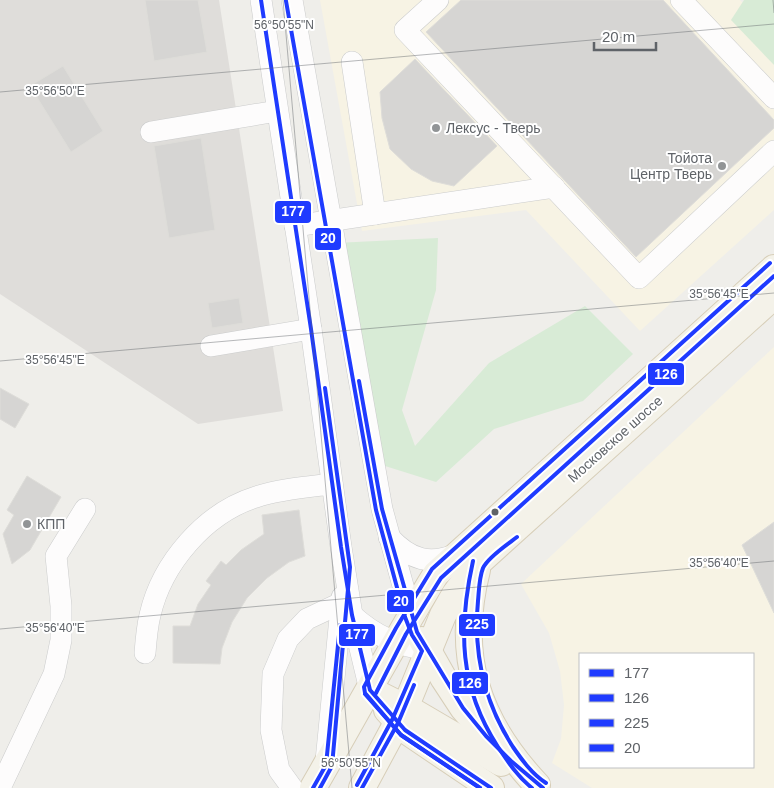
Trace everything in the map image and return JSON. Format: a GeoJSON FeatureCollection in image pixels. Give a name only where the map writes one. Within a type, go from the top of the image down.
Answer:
{"type":"FeatureCollection","features":[{"type":"Feature","properties":{"kind":"main road","name":"Московское шоссе"},"geometry":{"type":"LineString","coordinates":[[469,557],[774,268]]}},
{"type":"Feature","properties":{"kind":"main road","name":"Московское шоссе"},"geometry":{"type":"LineString","coordinates":[[313,788],[370,690],[394,643],[436,574],[469,557],[773,298]]}},
{"type":"Feature","properties":{"kind":"main road"},"geometry":{"type":"LineString","coordinates":[[362,788],[402,715],[447,608],[455,594],[469,557]]}},
{"type":"Feature","properties":{"kind":"main road"},"geometry":{"type":"LineString","coordinates":[[469,557],[473,588],[469,615],[469,642],[472,669],[479,695],[489,720],[502,743],[518,765],[540,786]]}},
{"type":"Feature","properties":{"kind":"main road"},"geometry":{"type":"LineString","coordinates":[[411,615],[417,632],[463,708],[486,736],[540,786]]}},
{"type":"Feature","properties":{"kind":"main road"},"geometry":{"type":"LineString","coordinates":[[370,690],[402,715],[540,786]]}},
{"type":"Feature","properties":{"kind":"main road"},"geometry":{"type":"LineString","coordinates":[[402,715],[405,730],[491,788]]}},
{"type":"Feature","properties":{"kind":"street"},"geometry":{"type":"LineString","coordinates":[[262,0],[344,567],[347,609],[326,766]]}},
{"type":"Feature","properties":{"kind":"street"},"geometry":{"type":"LineString","coordinates":[[292,0],[382,509],[411,615]]}},
{"type":"Feature","properties":{"kind":"street"},"geometry":{"type":"LineString","coordinates":[[438,0],[406,30],[639,278],[774,151]]}},
{"type":"Feature","properties":{"kind":"street"},"geometry":{"type":"LineString","coordinates":[[682,0],[774,98]]}},
{"type":"Feature","properties":{"kind":"street"},"geometry":{"type":"LineString","coordinates":[[352,62],[375,214]]}},
{"type":"Feature","properties":{"kind":"street"},"geometry":{"type":"LineString","coordinates":[[151,132],[277,110]]}},
{"type":"Feature","properties":{"kind":"street"},"geometry":{"type":"LineString","coordinates":[[295,226],[554,187]]}},
{"type":"Feature","properties":{"kind":"street"},"geometry":{"type":"LineString","coordinates":[[211,346],[311,329]]}},
{"type":"Feature","properties":{"kind":"street"},"geometry":{"type":"LineString","coordinates":[[144,653],[150,614],[161,584],[181,551],[207,524],[232,506],[256,496],[332,484]]}},
{"type":"Feature","properties":{"kind":"street"},"geometry":{"type":"LineString","coordinates":[[0,788],[54,674],[61,632],[61,606],[56,556],[86,510]]}},
{"type":"Feature","properties":{"kind":"street"},"geometry":{"type":"LineString","coordinates":[[389,537],[409,555],[421,559],[469,557]]}},
{"type":"Feature","properties":{"kind":"street"},"geometry":{"type":"LineString","coordinates":[[347,609],[372,631],[394,643],[411,648],[429,650]]}},
{"type":"Feature","properties":{"kind":"street"},"geometry":{"type":"LineString","coordinates":[[347,609],[370,690]]}},
{"type":"Feature","properties":{"kind":"street"},"geometry":{"type":"LineString","coordinates":[[292,788],[279,770],[271,730],[273,674],[288,640],[307,619],[347,609]]}},
{"type":"Feature","properties":{"kind":"shaded area"},"geometry":{"type":"Polygon","coordinates":[[[0,0],[219,0],[283,411],[198,424],[0,294],[0,0]]]}},
{"type":"Feature","properties":{"kind":"shaded area"},"geometry":{"type":"Polygon","coordinates":[[[320,0],[740,0],[774,36],[774,210],[640,331],[526,210],[362,231],[320,0]]]}},
{"type":"Feature","properties":{"kind":"shaded area"},"geometry":{"type":"Polygon","coordinates":[[[774,347],[774,788],[592,788],[552,763],[561,739],[564,705],[560,671],[549,633],[521,584],[774,347]]]}},
{"type":"Feature","properties":{"kind":"green space"},"geometry":{"type":"Polygon","coordinates":[[[744,0],[774,0],[774,65],[731,20],[744,0]]]}},
{"type":"Feature","properties":{"kind":"green space"},"geometry":{"type":"Polygon","coordinates":[[[438,238],[436,290],[402,410],[415,446],[489,363],[585,306],[633,354],[583,401],[494,429],[436,482],[366,460],[335,243],[438,238]]]}},
{"type":"Feature","properties":{"kind":"building"},"geometry":{"type":"Polygon","coordinates":[[[145,0],[198,0],[207,52],[154,61],[145,0]]]}},
{"type":"Feature","properties":{"kind":"building"},"geometry":{"type":"Polygon","coordinates":[[[461,0],[663,0],[774,120],[774,128],[636,257],[426,32],[461,0]]]}},
{"type":"Feature","properties":{"kind":"building"},"geometry":{"type":"Polygon","coordinates":[[[415,59],[497,146],[454,186],[432,181],[411,169],[390,149],[382,118],[380,92],[415,59]]]}},
{"type":"Feature","properties":{"kind":"building"},"geometry":{"type":"Polygon","coordinates":[[[63,66],[103,131],[71,152],[30,86],[63,66]]]}},
{"type":"Feature","properties":{"kind":"building"},"geometry":{"type":"Polygon","coordinates":[[[201,138],[215,230],[169,238],[154,146],[201,138]]]}},
{"type":"Feature","properties":{"kind":"building"},"geometry":{"type":"Polygon","coordinates":[[[239,298],[243,323],[212,328],[208,303],[239,298]]]}},
{"type":"Feature","properties":{"kind":"building"},"geometry":{"type":"Polygon","coordinates":[[[0,388],[29,404],[15,428],[0,419],[0,388]]]}},
{"type":"Feature","properties":{"kind":"building","name":"КПП"},"geometry":{"type":"Polygon","coordinates":[[[27,476],[61,497],[30,550],[12,564],[3,534],[14,515],[7,510],[27,476]]]}},
{"type":"Feature","properties":{"kind":"building"},"geometry":{"type":"Polygon","coordinates":[[[299,510],[305,556],[289,562],[267,578],[247,598],[232,622],[222,648],[220,664],[173,663],[173,626],[190,626],[198,604],[211,585],[206,581],[221,561],[226,565],[241,550],[264,534],[262,515],[299,510]]]}},
{"type":"Feature","properties":{"kind":"building"},"geometry":{"type":"Polygon","coordinates":[[[774,522],[774,613],[742,545],[774,522]]]}},
{"type":"Feature","properties":{"kind":"transit line","name":"177"},"geometry":{"type":"LineString","coordinates":[[261,0],[311,329],[341,547],[352,615],[370,690],[405,730],[491,788]]}},
{"type":"Feature","properties":{"kind":"transit line","name":"20"},"geometry":{"type":"LineString","coordinates":[[286,1],[376,510],[405,617],[412,635],[422,651],[392,720],[357,785]]}},
{"type":"Feature","properties":{"kind":"transit line","name":"225"},"geometry":{"type":"LineString","coordinates":[[480,788],[401,735],[365,693],[364,687],[396,628],[432,569],[770,263]]}},
{"type":"Feature","properties":{"kind":"transit line","name":"126"},"geometry":{"type":"LineString","coordinates":[[376,693],[406,634],[441,578],[774,276]]}},
{"type":"Feature","properties":{"kind":"transit line","name":"177"},"geometry":{"type":"LineString","coordinates":[[359,381],[382,509],[417,632],[463,708],[486,736],[511,761],[543,788]]}},
{"type":"Feature","properties":{"kind":"transit line","name":"20"},"geometry":{"type":"LineString","coordinates":[[320,788],[332,766],[350,567],[325,388]]}},
{"type":"Feature","properties":{"kind":"transit line","name":"225"},"geometry":{"type":"LineString","coordinates":[[517,537],[498,551],[483,568],[479,584],[477,621],[479,659],[488,695],[503,730],[524,762],[546,783]]}},
{"type":"Feature","properties":{"kind":"transit line","name":"126"},"geometry":{"type":"LineString","coordinates":[[473,561],[465,610],[464,634],[469,680],[485,725],[509,764],[532,788]]}},
{"type":"Feature","properties":{"kind":"transit line","name":"177"},"geometry":{"type":"LineString","coordinates":[[313,788],[326,765],[340,625]]}},
{"type":"Feature","properties":{"kind":"transit line","name":"177"},"geometry":{"type":"LineString","coordinates":[[362,788],[398,723],[414,685]]}},
{"type":"Feature","properties":{"kind":"transit line","name":"126"},"geometry":{"type":"LineString","coordinates":[[365,694],[401,735],[480,788]]}},
{"type":"Feature","properties":{"kind":"place","name":"Лексус - Тверь"},"geometry":{"type":"Point","coordinates":[436,128]}},
{"type":"Feature","properties":{"kind":"place","name":"Тойота Центр Тверь"},"geometry":{"type":"Point","coordinates":[722,166]}},
{"type":"Feature","properties":{"kind":"place","name":"КПП"},"geometry":{"type":"Point","coordinates":[27,524]}}]}
